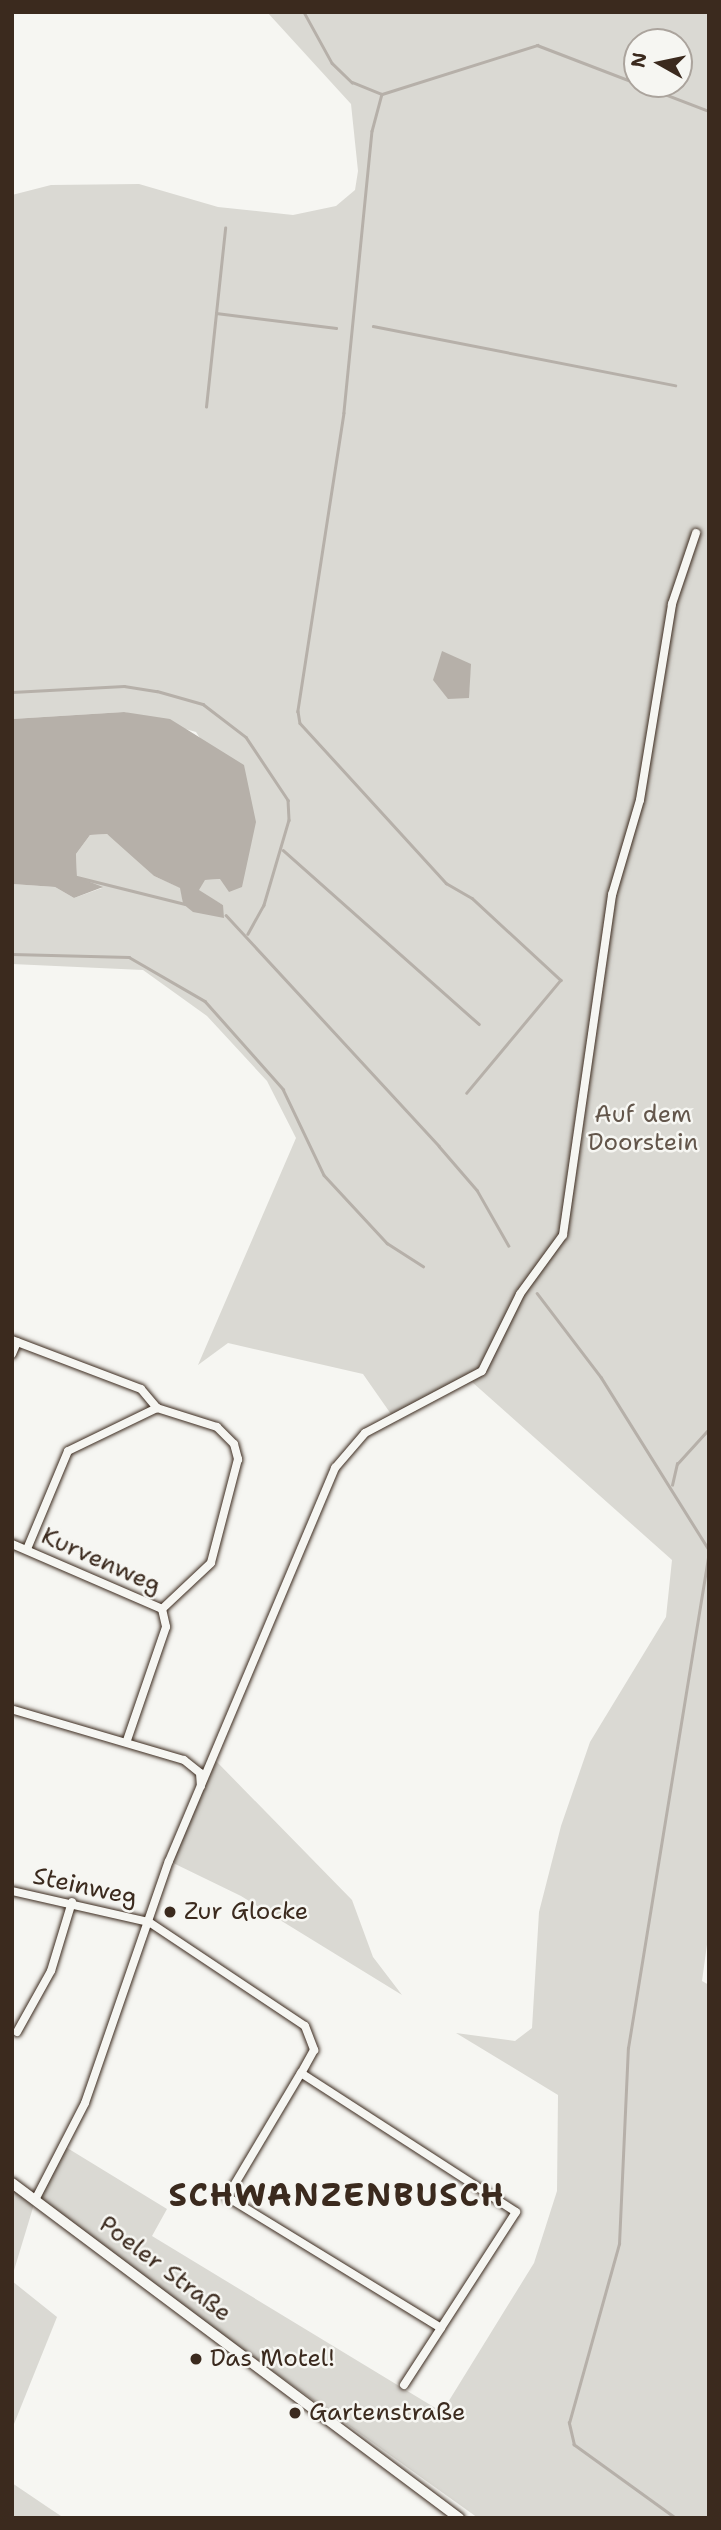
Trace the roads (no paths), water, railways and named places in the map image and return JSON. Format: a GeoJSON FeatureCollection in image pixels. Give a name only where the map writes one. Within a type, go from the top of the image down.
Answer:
{"type":"FeatureCollection","features":[{"type":"Feature","properties":{"kind":"main road","name":"Poeler Straße"},"geometry":{"type":"LineString","coordinates":[[12,2183],[459,2518]]}},
{"type":"Feature","properties":{"kind":"street"},"geometry":{"type":"LineString","coordinates":[[35,2200],[85,2103],[149,1922],[201,1788],[347,1447],[393,1417],[471,1382],[530,1278],[563,1236],[612,895],[640,800],[672,604],[696,533]]}},
{"type":"Feature","properties":{"kind":"street"},"geometry":{"type":"LineString","coordinates":[[12,1354],[14,1341],[141,1389],[157,1408],[217,1427],[238,1459],[211,1563],[162,1609]]}},
{"type":"Feature","properties":{"kind":"street"},"geometry":{"type":"LineString","coordinates":[[27,1549],[68,1451],[157,1408]]}},
{"type":"Feature","properties":{"kind":"street","name":"Kurvenweg"},"geometry":{"type":"LineString","coordinates":[[12,1544],[162,1609],[166,1628],[127,1740]]}},
{"type":"Feature","properties":{"kind":"street"},"geometry":{"type":"LineString","coordinates":[[15,1710],[127,1740],[184,1760],[200,1773],[201,1788]]}},
{"type":"Feature","properties":{"kind":"street","name":"Steinweg"},"geometry":{"type":"LineString","coordinates":[[12,1891],[72,1902],[149,1922],[305,2026],[314,2050],[301,2073]]}},
{"type":"Feature","properties":{"kind":"street"},"geometry":{"type":"LineString","coordinates":[[17,2032],[51,1970],[72,1902]]}},
{"type":"Feature","properties":{"kind":"street"},"geometry":{"type":"LineString","coordinates":[[404,2385],[441,2328],[516,2212],[301,2073],[226,2197],[441,2328]]}},
{"type":"Feature","properties":{"kind":"waterway"},"geometry":{"type":"LineString","coordinates":[[304,12],[332,63],[352,82],[382,94],[537,45],[709,111]]}},
{"type":"Feature","properties":{"kind":"waterway"},"geometry":{"type":"LineString","coordinates":[[382,94],[372,131],[344,413],[298,711],[300,723],[446,883],[472,898],[561,980],[467,1093]]}},
{"type":"Feature","properties":{"kind":"waterway"},"geometry":{"type":"LineString","coordinates":[[206,407],[225,228]]}},
{"type":"Feature","properties":{"kind":"waterway"},"geometry":{"type":"LineString","coordinates":[[216,313],[336,328]]}},
{"type":"Feature","properties":{"kind":"waterway"},"geometry":{"type":"LineString","coordinates":[[373,326],[675,385]]}},
{"type":"Feature","properties":{"kind":"waterway"},"geometry":{"type":"LineString","coordinates":[[12,692],[124,686],[157,691],[203,704],[246,737],[288,800],[289,820],[264,905],[248,934]]}},
{"type":"Feature","properties":{"kind":"waterway"},"geometry":{"type":"LineString","coordinates":[[283,850],[479,1024]]}},
{"type":"Feature","properties":{"kind":"waterway"},"geometry":{"type":"LineString","coordinates":[[77,877],[185,904]]}},
{"type":"Feature","properties":{"kind":"waterway"},"geometry":{"type":"LineString","coordinates":[[226,915],[477,1190],[509,1246]]}},
{"type":"Feature","properties":{"kind":"waterway"},"geometry":{"type":"LineString","coordinates":[[12,954],[129,957],[205,1001],[283,1089],[324,1175],[387,1243],[423,1266]]}},
{"type":"Feature","properties":{"kind":"waterway"},"geometry":{"type":"LineString","coordinates":[[537,1293],[601,1377],[709,1550]]}},
{"type":"Feature","properties":{"kind":"waterway"},"geometry":{"type":"LineString","coordinates":[[672,1485],[677,1464],[709,1429]]}},
{"type":"Feature","properties":{"kind":"waterway"},"geometry":{"type":"LineString","coordinates":[[675,2518],[574,2445],[569,2423],[619,2244],[628,2048],[709,1552]]}},
{"type":"Feature","properties":{"kind":"place","name":"Zur Glocke"},"geometry":{"type":"Point","coordinates":[170,1912]}},
{"type":"Feature","properties":{"kind":"place","name":"Das Motel!"},"geometry":{"type":"Point","coordinates":[196,2359]}},
{"type":"Feature","properties":{"kind":"place","name":"Gartenstraße"},"geometry":{"type":"Point","coordinates":[295,2413]}},
{"type":"Feature","properties":{"kind":"district","name":"SCHWANZENBUSCH"},"geometry":{"type":"Point","coordinates":[337,2195]}},
{"type":"Feature","properties":{"kind":"park label","name":"Auf dem Doorstein"},"geometry":{"type":"Point","coordinates":[643,1129]}}]}
